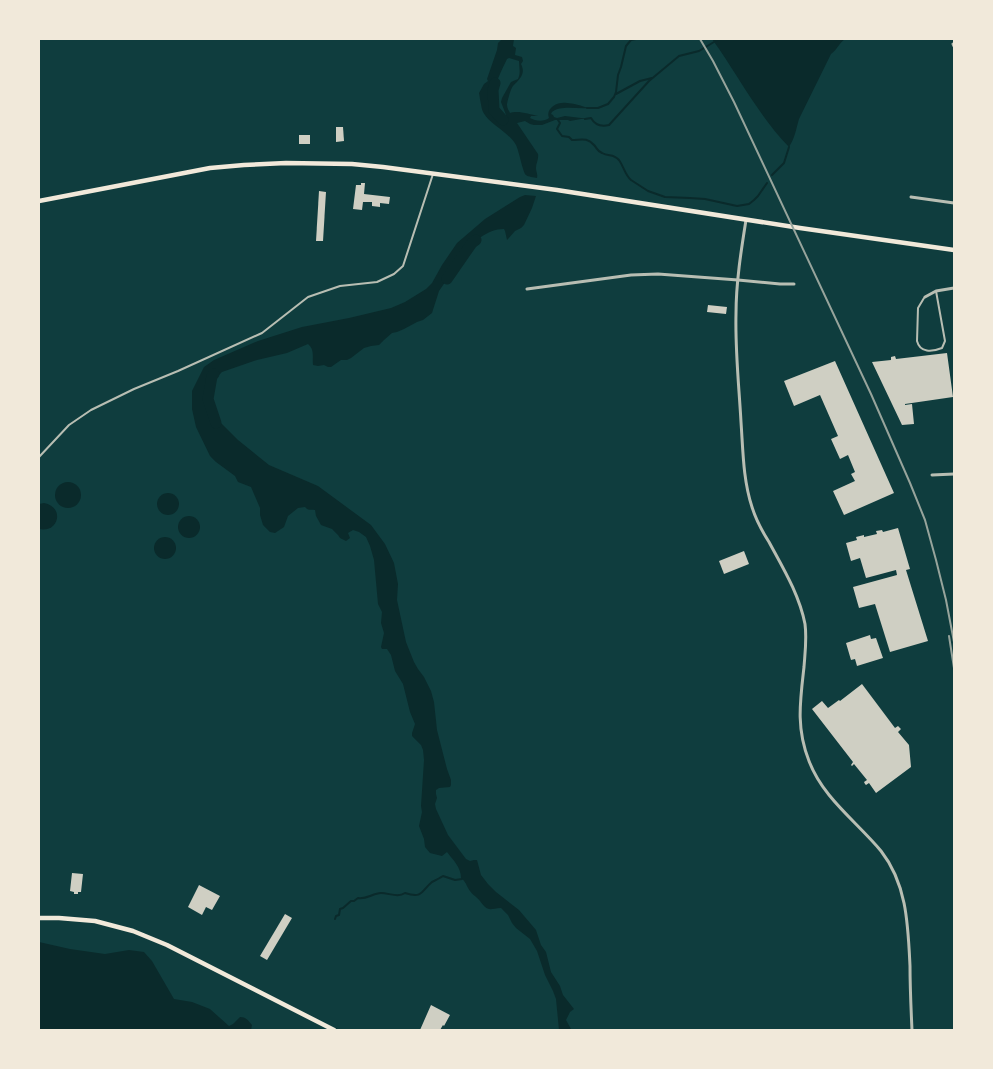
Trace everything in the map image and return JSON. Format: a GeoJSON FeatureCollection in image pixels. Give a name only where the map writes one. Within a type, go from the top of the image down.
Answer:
{"type":"FeatureCollection","features":[{"type":"Feature","properties":{"kind":"main road"},"geometry":{"type":"LineString","coordinates":[[39,201],[210,168],[297,163],[340,164],[383,167],[557,190],[954,250]]}},
{"type":"Feature","properties":{"kind":"main road"},"geometry":{"type":"LineString","coordinates":[[39,918],[95,921],[133,931],[167,945],[333,1030]]}},
{"type":"Feature","properties":{"kind":"street"},"geometry":{"type":"LineString","coordinates":[[911,197],[954,203]]}},
{"type":"Feature","properties":{"kind":"street"},"geometry":{"type":"LineString","coordinates":[[746,220],[738,280],[736,313],[746,482],[750,502],[758,523],[793,587],[803,618],[806,638],[800,732],[810,765],[831,799],[879,849],[889,863],[900,886],[906,907],[909,934],[912,1030]]}},
{"type":"Feature","properties":{"kind":"street"},"geometry":{"type":"LineString","coordinates":[[527,289],[643,274],[794,284]]}},
{"type":"Feature","properties":{"kind":"street"},"geometry":{"type":"LineString","coordinates":[[925,297],[936,291],[954,288]]}},
{"type":"Feature","properties":{"kind":"street"},"geometry":{"type":"LineString","coordinates":[[932,475],[954,474]]}},
{"type":"Feature","properties":{"kind":"lane"},"geometry":{"type":"LineString","coordinates":[[39,457],[69,425],[92,410],[134,389],[262,333],[308,297],[340,286],[377,282],[394,274],[403,266],[433,174]]}},
{"type":"Feature","properties":{"kind":"lane"},"geometry":{"type":"LineString","coordinates":[[925,297],[918,308],[917,341],[921,348],[933,351],[942,348],[946,341],[936,291]]}},
{"type":"Feature","properties":{"kind":"water"},"geometry":{"type":"Polygon","coordinates":[[[502,39],[514,39],[515,55],[522,57],[523,61],[521,64],[523,74],[512,87],[508,101],[507,106],[510,113],[531,114],[538,116],[531,116],[530,118],[542,121],[549,118],[549,111],[553,106],[560,103],[588,108],[560,109],[551,114],[557,118],[565,116],[589,119],[555,120],[542,125],[534,125],[525,121],[517,123],[538,154],[537,178],[526,175],[513,140],[490,121],[482,110],[479,93],[488,81],[498,43],[502,39]],[[507,59],[494,91],[494,107],[498,113],[505,117],[501,102],[502,98],[511,82],[518,79],[520,72],[519,61],[507,59]]]}},
{"type":"Feature","properties":{"kind":"water"},"geometry":{"type":"Polygon","coordinates":[[[712,39],[845,39],[831,54],[799,119],[789,147],[758,108],[712,39]]]}},
{"type":"Feature","properties":{"kind":"water"},"geometry":{"type":"Polygon","coordinates":[[[525,195],[536,196],[524,225],[507,240],[504,229],[489,233],[475,242],[455,267],[456,274],[448,278],[439,291],[432,313],[423,320],[392,333],[379,345],[364,348],[351,358],[341,360],[331,367],[313,365],[312,351],[308,344],[287,353],[257,360],[222,372],[212,382],[208,392],[208,402],[216,418],[238,440],[269,465],[318,486],[371,525],[385,544],[394,563],[398,584],[397,600],[406,642],[414,662],[431,691],[437,730],[451,780],[450,787],[436,790],[436,809],[448,835],[466,859],[470,861],[477,860],[481,875],[488,884],[519,910],[536,930],[541,945],[546,952],[551,972],[560,986],[563,995],[574,1009],[566,1020],[571,1029],[569,1030],[559,1030],[556,999],[537,951],[530,939],[516,928],[501,908],[491,909],[485,907],[469,890],[461,878],[460,870],[447,852],[442,856],[430,853],[425,847],[419,826],[422,812],[423,750],[421,745],[412,736],[415,724],[403,684],[395,671],[391,655],[387,649],[382,649],[381,647],[384,633],[381,623],[382,612],[378,604],[374,560],[366,537],[353,530],[348,533],[350,538],[346,541],[340,538],[332,529],[321,525],[315,510],[305,507],[298,508],[288,516],[284,527],[275,533],[270,532],[263,525],[260,508],[251,487],[238,482],[235,476],[210,456],[196,427],[192,409],[192,391],[204,367],[214,360],[258,341],[302,327],[391,308],[405,302],[432,283],[457,243],[485,219],[525,195]]]}},
{"type":"Feature","properties":{"kind":"water"},"geometry":{"type":"Polygon","coordinates":[[[68,482],[77,486],[81,495],[77,504],[68,508],[59,504],[55,495],[59,486],[68,482]]]}},
{"type":"Feature","properties":{"kind":"water"},"geometry":{"type":"Polygon","coordinates":[[[164,493],[172,493],[179,500],[179,508],[172,515],[164,515],[157,508],[157,500],[164,493]]]}},
{"type":"Feature","properties":{"kind":"water"},"geometry":{"type":"Polygon","coordinates":[[[39,504],[51,505],[55,509],[57,519],[51,527],[39,529],[39,504]]]}},
{"type":"Feature","properties":{"kind":"water"},"geometry":{"type":"Polygon","coordinates":[[[185,516],[193,516],[200,523],[200,531],[193,538],[185,538],[178,531],[178,523],[185,516]]]}},
{"type":"Feature","properties":{"kind":"water"},"geometry":{"type":"Polygon","coordinates":[[[161,537],[169,537],[176,544],[176,552],[169,559],[161,559],[154,552],[154,544],[161,537]]]}},
{"type":"Feature","properties":{"kind":"water"},"geometry":{"type":"Polygon","coordinates":[[[39,942],[105,954],[129,950],[144,952],[152,961],[174,999],[192,1002],[210,1009],[229,1026],[240,1017],[244,1018],[252,1025],[251,1030],[39,1030],[39,942]]]}},
{"type":"Feature","properties":{"kind":"building"},"geometry":{"type":"Polygon","coordinates":[[[336,127],[343,127],[344,141],[336,142],[336,127]]]}},
{"type":"Feature","properties":{"kind":"building"},"geometry":{"type":"Polygon","coordinates":[[[299,135],[310,135],[310,144],[299,144],[299,135]]]}},
{"type":"Feature","properties":{"kind":"building"},"geometry":{"type":"Polygon","coordinates":[[[361,183],[365,183],[364,194],[390,197],[389,204],[380,203],[380,207],[372,206],[372,202],[363,202],[362,210],[353,209],[356,185],[361,185],[361,183]]]}},
{"type":"Feature","properties":{"kind":"building"},"geometry":{"type":"Polygon","coordinates":[[[319,191],[326,192],[323,241],[316,241],[319,191]]]}},
{"type":"Feature","properties":{"kind":"building"},"geometry":{"type":"Polygon","coordinates":[[[708,305],[727,307],[726,314],[707,312],[708,305]]]}},
{"type":"Feature","properties":{"kind":"building"},"geometry":{"type":"Polygon","coordinates":[[[947,353],[953,397],[905,404],[912,404],[914,424],[902,425],[872,362],[891,360],[891,357],[895,356],[896,359],[947,353]]]}},
{"type":"Feature","properties":{"kind":"building"},"geometry":{"type":"Polygon","coordinates":[[[835,361],[894,493],[844,515],[833,491],[855,481],[851,474],[855,472],[848,455],[840,459],[831,439],[838,436],[820,395],[794,406],[784,381],[835,361]]]}},
{"type":"Feature","properties":{"kind":"building"},"geometry":{"type":"Polygon","coordinates":[[[898,528],[910,569],[906,570],[928,641],[890,652],[875,604],[859,608],[853,587],[897,575],[896,570],[866,578],[860,558],[851,561],[846,543],[857,540],[856,537],[877,534],[876,531],[882,530],[883,532],[898,528]]]}},
{"type":"Feature","properties":{"kind":"building"},"geometry":{"type":"Polygon","coordinates":[[[744,551],[749,564],[724,574],[719,561],[744,551]]]}},
{"type":"Feature","properties":{"kind":"building"},"geometry":{"type":"Polygon","coordinates":[[[870,635],[871,639],[876,638],[883,658],[857,666],[855,659],[851,660],[846,643],[870,635]]]}},
{"type":"Feature","properties":{"kind":"building"},"geometry":{"type":"Polygon","coordinates":[[[862,684],[895,728],[898,726],[901,729],[898,732],[909,745],[911,767],[876,793],[869,783],[865,784],[864,782],[867,780],[854,764],[851,765],[853,762],[812,709],[822,701],[828,708],[862,684]]]}},
{"type":"Feature","properties":{"kind":"building"},"geometry":{"type":"Polygon","coordinates":[[[72,873],[83,874],[81,892],[78,892],[78,894],[70,891],[72,873]]]}},
{"type":"Feature","properties":{"kind":"building"},"geometry":{"type":"Polygon","coordinates":[[[199,885],[220,896],[212,910],[206,907],[202,915],[188,907],[199,885]]]}},
{"type":"Feature","properties":{"kind":"building"},"geometry":{"type":"Polygon","coordinates":[[[285,914],[292,918],[267,960],[260,956],[285,914]]]}},
{"type":"Feature","properties":{"kind":"building"},"geometry":{"type":"Polygon","coordinates":[[[431,1005],[450,1015],[440,1030],[420,1030],[431,1005]]]}},
{"type":"Feature","properties":{"kind":"waterway"},"geometry":{"type":"LineString","coordinates":[[587,108],[598,108],[608,104],[614,97],[626,46],[631,40],[636,39]]}},
{"type":"Feature","properties":{"kind":"waterway"},"geometry":{"type":"LineString","coordinates":[[585,119],[591,118],[596,124],[601,126],[609,125],[649,81],[679,56],[699,51],[719,39]]}},
{"type":"Feature","properties":{"kind":"waterway"},"geometry":{"type":"LineString","coordinates":[[616,94],[640,81],[652,78]]}},
{"type":"Feature","properties":{"kind":"waterway"},"geometry":{"type":"LineString","coordinates":[[495,83],[493,90],[494,110],[503,120]]}},
{"type":"Feature","properties":{"kind":"waterway"},"geometry":{"type":"LineString","coordinates":[[558,120],[560,123],[557,129],[562,136],[569,137],[572,140],[589,141],[600,152],[617,158],[631,180],[648,191],[665,197],[705,199],[737,206],[749,204],[758,196],[767,183]]}},
{"type":"Feature","properties":{"kind":"waterway"},"geometry":{"type":"LineString","coordinates":[[772,175],[784,163],[789,147]]}},
{"type":"Feature","properties":{"kind":"waterway"},"geometry":{"type":"LineString","coordinates":[[447,279],[476,240]]}},
{"type":"Feature","properties":{"kind":"waterway"},"geometry":{"type":"LineString","coordinates":[[214,374],[208,399],[216,423]]}},
{"type":"Feature","properties":{"kind":"waterway"},"geometry":{"type":"LineString","coordinates":[[335,919],[339,915],[340,909],[358,898],[381,893],[419,895],[432,882],[443,876],[455,880],[462,879]]}},
{"type":"Feature","properties":{"kind":"railway"},"geometry":{"type":"LineString","coordinates":[[700,39],[734,102],[871,394],[910,483],[925,520],[946,600],[954,642]]}},
{"type":"Feature","properties":{"kind":"railway"},"geometry":{"type":"LineString","coordinates":[[949,636],[954,668]]}}]}
